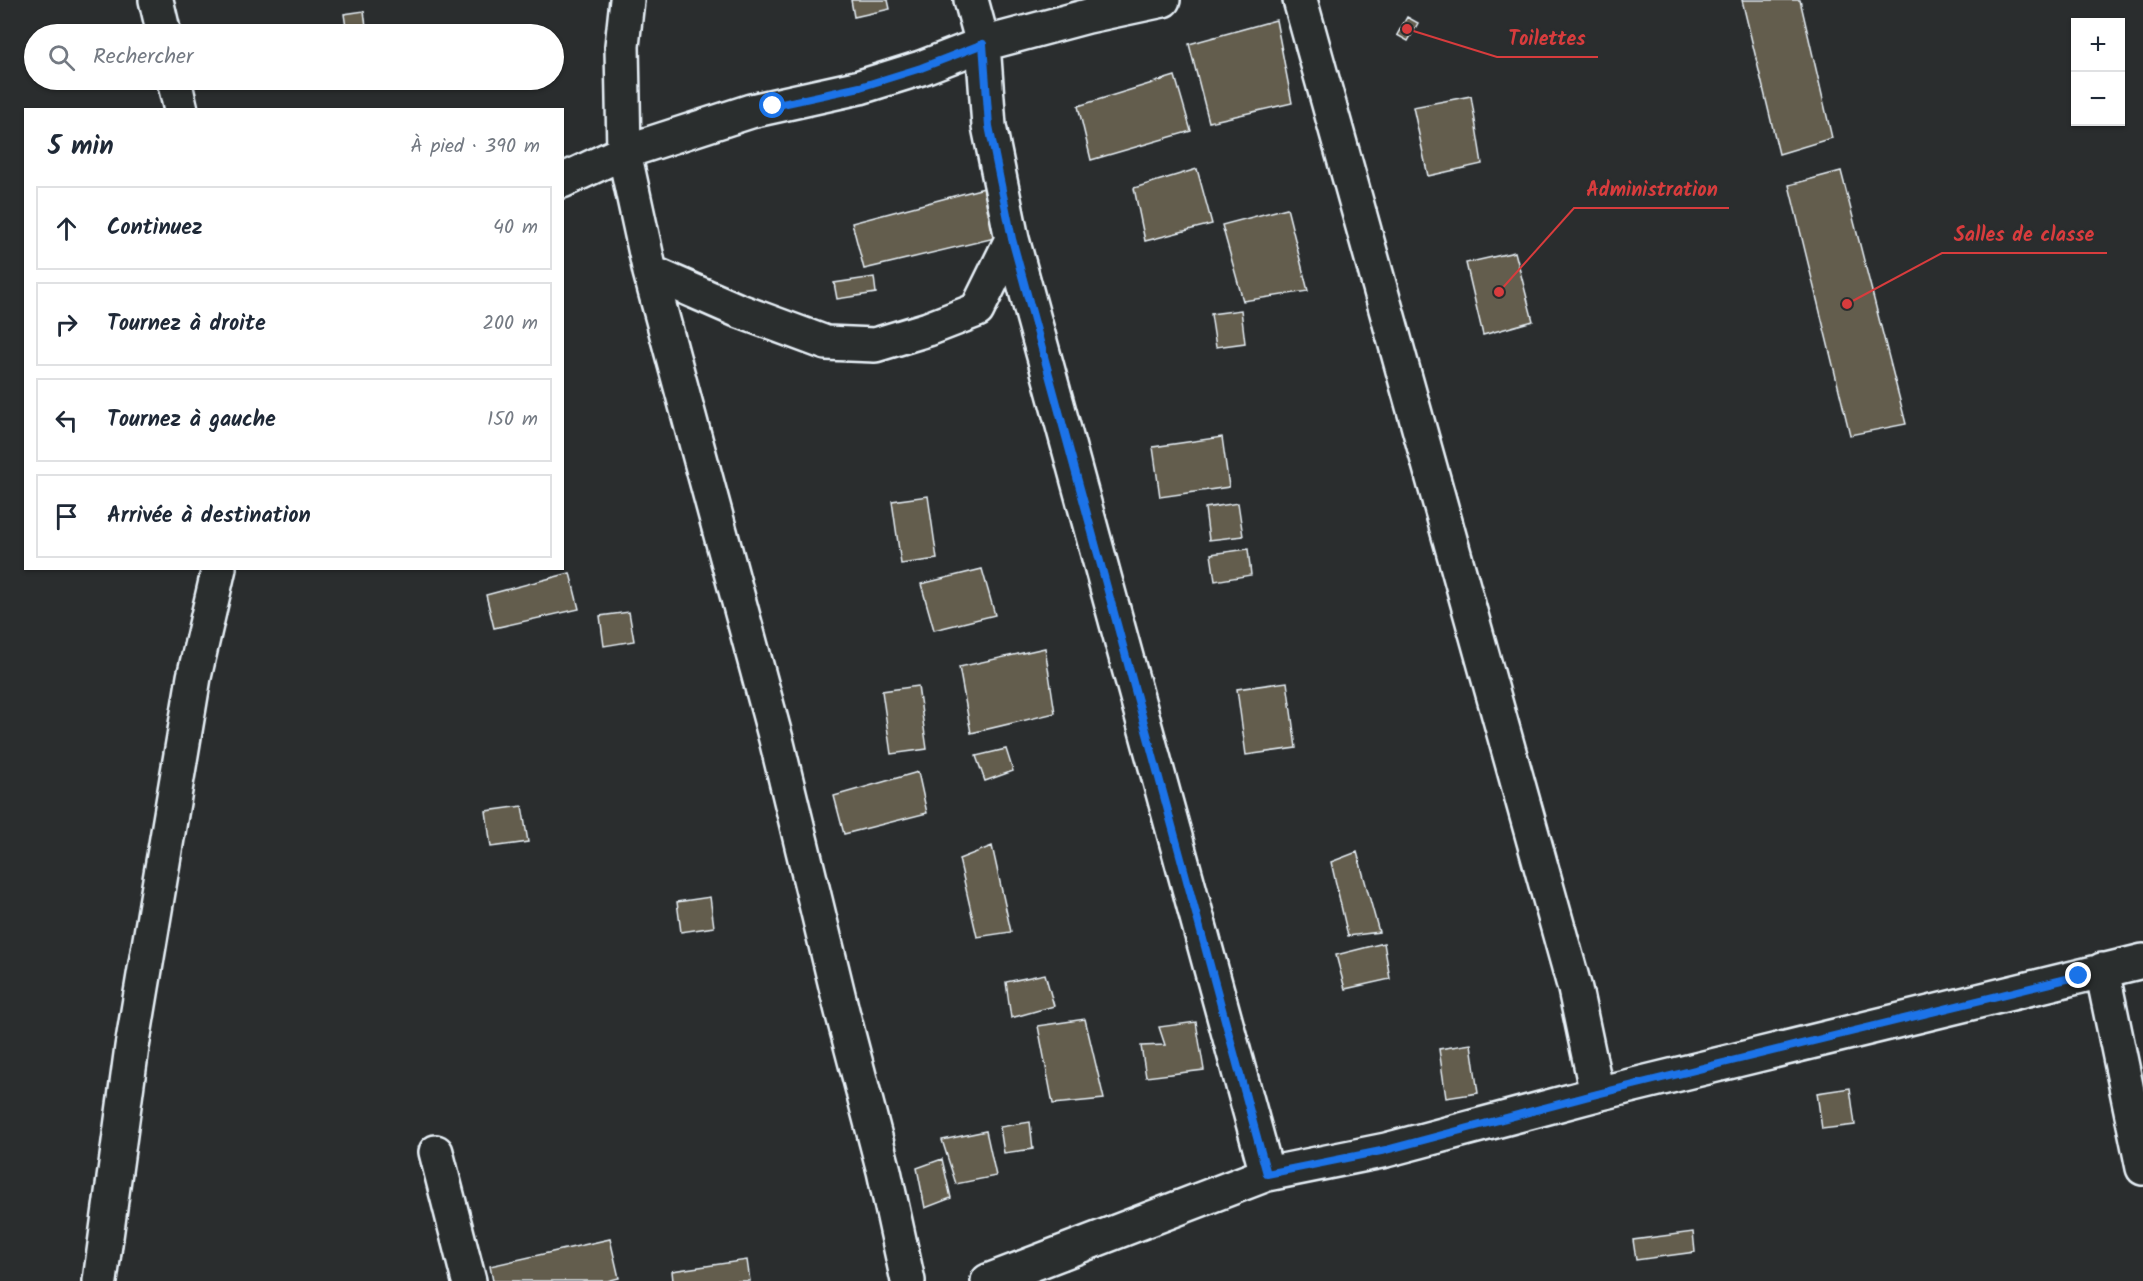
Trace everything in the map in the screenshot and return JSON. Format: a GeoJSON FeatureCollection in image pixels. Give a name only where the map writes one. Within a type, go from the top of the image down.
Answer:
{"type":"FeatureCollection","features":[{"type":"Feature","properties":{"kind":"street"},"geometry":{"type":"LineString","coordinates":[[156,0],[162,24]]}},
{"type":"Feature","properties":{"kind":"street"},"geometry":{"type":"LineString","coordinates":[[627,0],[622,46],[624,152],[650,272],[776,738],[842,1011],[884,1171],[908,1281]]}},
{"type":"Feature","properties":{"kind":"street"},"geometry":{"type":"LineString","coordinates":[[971,0],[983,44],[989,126],[1012,239],[1267,1174]]}},
{"type":"Feature","properties":{"kind":"street"},"geometry":{"type":"LineString","coordinates":[[564,180],[624,152],[751,111],[860,87],[921,68],[983,44],[1088,16],[1163,0]]}},
{"type":"Feature","properties":{"kind":"street"},"geometry":{"type":"LineString","coordinates":[[1300,0],[1575,989],[1597,1094]]}},
{"type":"Feature","properties":{"kind":"street"},"geometry":{"type":"LineString","coordinates":[[177,90],[181,108]]}},
{"type":"Feature","properties":{"kind":"street"},"geometry":{"type":"LineString","coordinates":[[650,272],[737,310],[826,343],[875,345],[928,329],[977,310],[1012,239]]}},
{"type":"Feature","properties":{"kind":"street"},"geometry":{"type":"LineString","coordinates":[[100,1281],[138,1012],[194,677],[219,570]]}},
{"type":"Feature","properties":{"kind":"street"},"geometry":{"type":"LineString","coordinates":[[987,1281],[1267,1174],[1386,1150],[1597,1094],[2143,961]]}},
{"type":"Feature","properties":{"kind":"street"},"geometry":{"type":"LineString","coordinates":[[2102,970],[2143,1168]]}},
{"type":"Feature","properties":{"kind":"street"},"geometry":{"type":"LineString","coordinates":[[436,1152],[469,1281]]}},
{"type":"Feature","properties":{"kind":"building"},"geometry":{"type":"Polygon","coordinates":[[[851,0],[888,0],[890,9],[854,17],[851,0]]]}},
{"type":"Feature","properties":{"kind":"building"},"geometry":{"type":"Polygon","coordinates":[[[1742,0],[1800,0],[1832,138],[1779,154],[1742,0]]]}},
{"type":"Feature","properties":{"kind":"building"},"geometry":{"type":"Polygon","coordinates":[[[364,11],[366,24],[346,24],[344,14],[364,11]]]}},
{"type":"Feature","properties":{"kind":"building"},"geometry":{"type":"Polygon","coordinates":[[[1407,17],[1418,23],[1408,41],[1397,35],[1407,17]]]}},
{"type":"Feature","properties":{"kind":"building"},"geometry":{"type":"Polygon","coordinates":[[[1276,20],[1292,103],[1209,122],[1189,44],[1276,20]]]}},
{"type":"Feature","properties":{"kind":"building"},"geometry":{"type":"Polygon","coordinates":[[[1175,76],[1191,131],[1091,160],[1078,106],[1175,76]]]}},
{"type":"Feature","properties":{"kind":"building"},"geometry":{"type":"Polygon","coordinates":[[[1471,96],[1482,164],[1428,176],[1413,107],[1471,96]]]}},
{"type":"Feature","properties":{"kind":"building"},"geometry":{"type":"Polygon","coordinates":[[[1197,169],[1212,224],[1145,241],[1134,188],[1197,169]]]}},
{"type":"Feature","properties":{"kind":"building"},"geometry":{"type":"Polygon","coordinates":[[[1841,171],[1906,424],[1850,435],[1789,185],[1841,171]]]}},
{"type":"Feature","properties":{"kind":"building"},"geometry":{"type":"Polygon","coordinates":[[[988,187],[999,237],[864,269],[852,223],[988,187]]]}},
{"type":"Feature","properties":{"kind":"building"},"geometry":{"type":"Polygon","coordinates":[[[1287,208],[1308,291],[1243,301],[1222,225],[1287,208]]]}},
{"type":"Feature","properties":{"kind":"building"},"geometry":{"type":"Polygon","coordinates":[[[1515,252],[1533,321],[1483,335],[1466,263],[1515,252]]]}},
{"type":"Feature","properties":{"kind":"building"},"geometry":{"type":"Polygon","coordinates":[[[874,277],[876,293],[837,299],[834,283],[874,277]]]}},
{"type":"Feature","properties":{"kind":"building"},"geometry":{"type":"Polygon","coordinates":[[[1241,310],[1245,343],[1216,347],[1211,314],[1241,310]]]}},
{"type":"Feature","properties":{"kind":"building"},"geometry":{"type":"Polygon","coordinates":[[[1222,437],[1229,487],[1160,497],[1153,447],[1222,437]]]}},
{"type":"Feature","properties":{"kind":"building"},"geometry":{"type":"Polygon","coordinates":[[[928,496],[937,559],[901,564],[892,501],[928,496]]]}},
{"type":"Feature","properties":{"kind":"building"},"geometry":{"type":"Polygon","coordinates":[[[1238,503],[1243,536],[1209,540],[1205,508],[1238,503]]]}},
{"type":"Feature","properties":{"kind":"building"},"geometry":{"type":"Polygon","coordinates":[[[1248,549],[1251,575],[1215,581],[1211,554],[1248,549]]]}},
{"type":"Feature","properties":{"kind":"building"},"geometry":{"type":"Polygon","coordinates":[[[982,569],[995,615],[934,630],[921,584],[982,569]]]}},
{"type":"Feature","properties":{"kind":"building"},"geometry":{"type":"Polygon","coordinates":[[[570,573],[579,609],[494,628],[486,595],[570,573]]]}},
{"type":"Feature","properties":{"kind":"building"},"geometry":{"type":"Polygon","coordinates":[[[629,612],[634,641],[604,646],[600,616],[629,612]]]}},
{"type":"Feature","properties":{"kind":"building"},"geometry":{"type":"Polygon","coordinates":[[[1045,648],[1055,713],[971,733],[959,667],[1045,648]]]}},
{"type":"Feature","properties":{"kind":"building"},"geometry":{"type":"Polygon","coordinates":[[[1287,682],[1296,748],[1246,755],[1237,689],[1287,682]]]}},
{"type":"Feature","properties":{"kind":"building"},"geometry":{"type":"Polygon","coordinates":[[[918,686],[927,749],[891,754],[882,691],[918,686]]]}},
{"type":"Feature","properties":{"kind":"building"},"geometry":{"type":"Polygon","coordinates":[[[1006,749],[1013,771],[985,781],[976,756],[1006,749]]]}},
{"type":"Feature","properties":{"kind":"building"},"geometry":{"type":"Polygon","coordinates":[[[918,772],[927,813],[844,834],[834,796],[918,772]]]}},
{"type":"Feature","properties":{"kind":"building"},"geometry":{"type":"Polygon","coordinates":[[[522,806],[528,842],[491,847],[486,811],[522,806]]]}},
{"type":"Feature","properties":{"kind":"building"},"geometry":{"type":"Polygon","coordinates":[[[992,846],[1011,932],[977,937],[959,859],[992,846]]]}},
{"type":"Feature","properties":{"kind":"building"},"geometry":{"type":"Polygon","coordinates":[[[1357,852],[1379,932],[1348,936],[1331,862],[1357,852]]]}},
{"type":"Feature","properties":{"kind":"building"},"geometry":{"type":"Polygon","coordinates":[[[710,897],[714,927],[681,932],[677,902],[710,897]]]}},
{"type":"Feature","properties":{"kind":"building"},"geometry":{"type":"Polygon","coordinates":[[[1384,943],[1390,979],[1345,989],[1336,955],[1384,943]]]}},
{"type":"Feature","properties":{"kind":"building"},"geometry":{"type":"Polygon","coordinates":[[[1045,974],[1054,1006],[1011,1018],[1006,982],[1045,974]]]}},
{"type":"Feature","properties":{"kind":"building"},"geometry":{"type":"Polygon","coordinates":[[[1085,1019],[1104,1099],[1053,1104],[1038,1026],[1085,1019]]]}},
{"type":"Feature","properties":{"kind":"building"},"geometry":{"type":"Polygon","coordinates":[[[1196,1022],[1204,1070],[1146,1077],[1141,1046],[1165,1045],[1159,1027],[1196,1022]]]}},
{"type":"Feature","properties":{"kind":"building"},"geometry":{"type":"Polygon","coordinates":[[[1471,1044],[1478,1093],[1446,1098],[1439,1049],[1471,1044]]]}},
{"type":"Feature","properties":{"kind":"building"},"geometry":{"type":"Polygon","coordinates":[[[1850,1088],[1855,1125],[1822,1129],[1817,1093],[1850,1088]]]}},
{"type":"Feature","properties":{"kind":"building"},"geometry":{"type":"Polygon","coordinates":[[[1030,1122],[1033,1149],[1004,1153],[1000,1127],[1030,1122]]]}},
{"type":"Feature","properties":{"kind":"building"},"geometry":{"type":"Polygon","coordinates":[[[986,1131],[996,1176],[956,1184],[942,1140],[986,1131]]]}},
{"type":"Feature","properties":{"kind":"building"},"geometry":{"type":"Polygon","coordinates":[[[942,1159],[951,1198],[925,1208],[917,1168],[942,1159]]]}},
{"type":"Feature","properties":{"kind":"building"},"geometry":{"type":"Polygon","coordinates":[[[1693,1232],[1695,1252],[1636,1260],[1633,1240],[1693,1232]]]}},
{"type":"Feature","properties":{"kind":"building"},"geometry":{"type":"Polygon","coordinates":[[[610,1239],[619,1278],[607,1281],[493,1281],[490,1266],[610,1239]]]}},
{"type":"Feature","properties":{"kind":"building"},"geometry":{"type":"Polygon","coordinates":[[[747,1260],[750,1281],[673,1281],[672,1271],[747,1260]]]}},
{"type":"Feature","properties":{"kind":"place","name":"Toilettes"},"geometry":{"type":"Point","coordinates":[1407,29]}},
{"type":"Feature","properties":{"kind":"place","name":"Administration"},"geometry":{"type":"Point","coordinates":[1499,292]}},
{"type":"Feature","properties":{"kind":"place","name":"Salles de classe"},"geometry":{"type":"Point","coordinates":[1847,304]}},
{"type":"Feature","properties":{"kind":"route"},"geometry":{"type":"LineString","coordinates":[[773,106],[860,87],[921,68],[983,44],[989,126],[1012,239],[1267,1174],[1386,1150],[1597,1094],[2079,976]]}}]}
